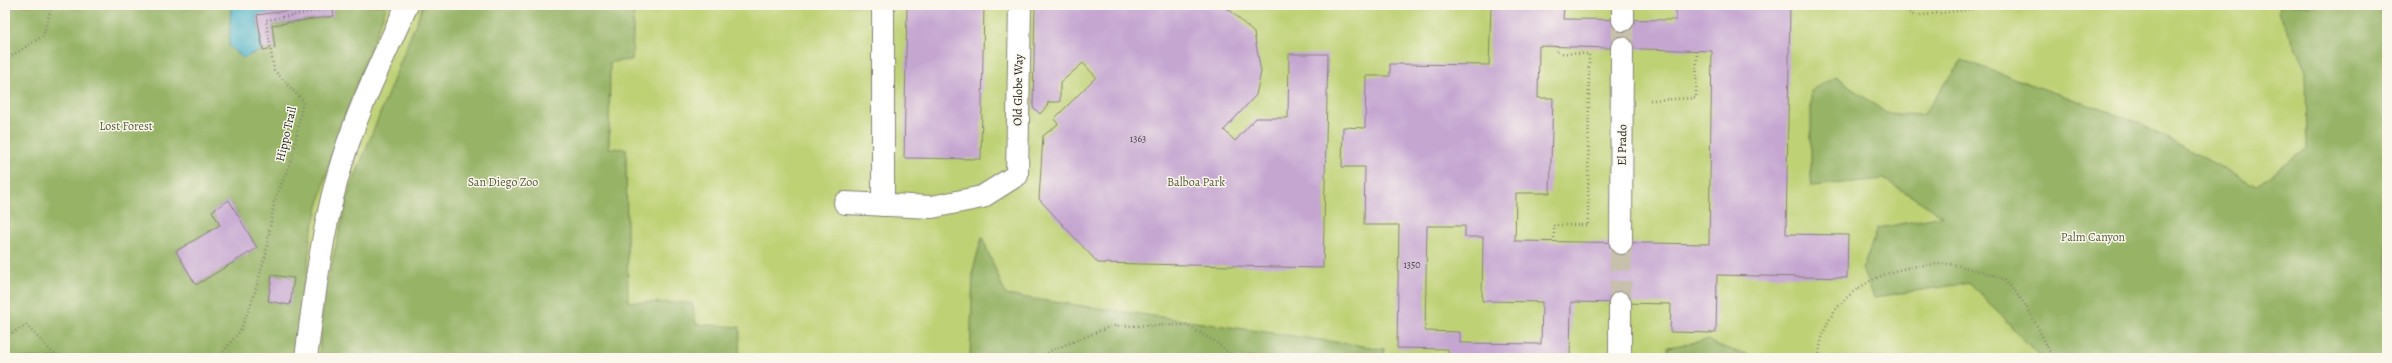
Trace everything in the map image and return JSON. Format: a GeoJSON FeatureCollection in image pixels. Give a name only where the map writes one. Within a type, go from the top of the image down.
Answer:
{"type":"FeatureCollection","features":[{"type":"Feature","properties":{"kind":"street"},"geometry":{"type":"LineString","coordinates":[[306,358],[318,269],[336,180],[349,138],[407,5]]}},
{"type":"Feature","properties":{"kind":"street"},"geometry":{"type":"LineString","coordinates":[[845,203],[883,205],[883,5]]}},
{"type":"Feature","properties":{"kind":"street","name":"Old Globe Way"},"geometry":{"type":"LineString","coordinates":[[883,205],[932,207],[968,201],[982,197],[1017,175],[1020,5]]}},
{"type":"Feature","properties":{"kind":"street","name":"El Prado"},"geometry":{"type":"LineString","coordinates":[[1621,243],[1622,48]]}},
{"type":"Feature","properties":{"kind":"street"},"geometry":{"type":"LineString","coordinates":[[1620,303],[1620,358]]}},
{"type":"Feature","properties":{"kind":"path"},"geometry":{"type":"LineString","coordinates":[[5,60],[43,36],[52,5]]}},
{"type":"Feature","properties":{"kind":"path","name":"Hippo Trail"},"geometry":{"type":"LineString","coordinates":[[218,358],[240,331],[253,299],[266,253],[274,202],[292,156],[303,101],[274,70],[266,20],[350,5]]}},
{"type":"Feature","properties":{"kind":"path"},"geometry":{"type":"LineString","coordinates":[[1895,5],[1915,16],[1974,9]]}},
{"type":"Feature","properties":{"kind":"path"},"geometry":{"type":"LineString","coordinates":[[1554,242],[1554,225],[1588,225],[1589,69],[1589,54],[1557,53],[1555,47]]}},
{"type":"Feature","properties":{"kind":"path"},"geometry":{"type":"LineString","coordinates":[[1649,108],[1649,100],[1696,98],[1697,50]]}},
{"type":"Feature","properties":{"kind":"path"},"geometry":{"type":"LineString","coordinates":[[1819,358],[1819,348],[1828,322],[1843,301],[1863,284],[1887,272],[1948,264],[2001,278],[2024,303],[2053,358]]}},
{"type":"Feature","properties":{"kind":"path"},"geometry":{"type":"LineString","coordinates":[[5,337],[26,325],[53,353],[67,358]]}},
{"type":"Feature","properties":{"kind":"path"},"geometry":{"type":"LineString","coordinates":[[1041,358],[1050,351],[1112,326],[1186,325],[1219,344],[1234,358]]}},
{"type":"Feature","properties":{"kind":"green space","name":"Balboa Park"},"geometry":{"type":"Polygon","coordinates":[[[5,5],[2387,5],[2387,358],[5,358],[5,5]]]}},
{"type":"Feature","properties":{"kind":"green space","name":"Lost Forest"},"geometry":{"type":"Polygon","coordinates":[[[5,5],[231,5],[229,46],[262,50],[257,15],[263,50],[275,48],[272,25],[334,16],[332,5],[387,5],[334,145],[310,238],[305,297],[296,358],[5,358],[5,5]],[[229,200],[212,211],[220,225],[176,251],[196,285],[257,248],[229,200]],[[272,275],[268,301],[290,305],[293,278],[272,275]]]}},
{"type":"Feature","properties":{"kind":"green space","name":"San Diego Zoo"},"geometry":{"type":"Polygon","coordinates":[[[423,5],[634,5],[632,60],[610,62],[609,148],[626,149],[628,302],[692,303],[696,324],[740,327],[739,358],[319,358],[323,299],[349,192],[423,5]]]}},
{"type":"Feature","properties":{"kind":"green space","name":"Palm Canyon"},"geometry":{"type":"Polygon","coordinates":[[[2280,5],[2387,5],[2387,358],[2041,358],[1970,283],[1874,297],[1862,269],[1878,228],[1943,216],[1884,179],[1811,186],[1811,91],[1836,76],[1886,113],[1923,115],[1962,60],[2137,122],[2256,186],[2307,148],[2306,71],[2279,12],[2280,5]]]}},
{"type":"Feature","properties":{"kind":"green space"},"geometry":{"type":"Polygon","coordinates":[[[982,237],[1006,295],[1384,349],[1385,358],[970,358],[973,270],[982,237]]]}},
{"type":"Feature","properties":{"kind":"green space"},"geometry":{"type":"Polygon","coordinates":[[[1708,340],[1716,345],[1760,358],[1668,358],[1668,347],[1708,340]]]}},
{"type":"Feature","properties":{"kind":"water"},"geometry":{"type":"Polygon","coordinates":[[[231,5],[320,5],[257,15],[262,50],[243,58],[229,46],[231,5]]]}},
{"type":"Feature","properties":{"kind":"building"},"geometry":{"type":"Polygon","coordinates":[[[332,5],[334,16],[272,25],[275,48],[263,50],[257,15],[332,5]]]}},
{"type":"Feature","properties":{"kind":"building"},"geometry":{"type":"Polygon","coordinates":[[[907,5],[984,5],[981,159],[904,158],[907,5]]]}},
{"type":"Feature","properties":{"kind":"building"},"geometry":{"type":"Polygon","coordinates":[[[1035,5],[1219,5],[1230,10],[1254,33],[1261,72],[1256,95],[1224,130],[1235,141],[1256,118],[1288,118],[1289,54],[1328,54],[1323,268],[1098,263],[1039,199],[1043,136],[1058,124],[1054,119],[1096,77],[1083,63],[1060,83],[1060,102],[1048,102],[1047,106],[1040,114],[1033,107],[1035,5]]]}},
{"type":"Feature","properties":{"kind":"building"},"geometry":{"type":"Polygon","coordinates":[[[1491,5],[1564,5],[1563,19],[1676,20],[1676,5],[1790,5],[1786,234],[1848,235],[1847,278],[1717,275],[1716,333],[1670,332],[1671,304],[1571,302],[1570,358],[1448,358],[1448,349],[1397,348],[1399,225],[1364,225],[1365,167],[1342,167],[1343,127],[1365,128],[1366,76],[1390,76],[1390,64],[1489,65],[1491,5]],[[1539,46],[1538,98],[1553,98],[1550,193],[1516,193],[1515,241],[1709,244],[1712,51],[1539,46]],[[1427,226],[1425,331],[1460,332],[1460,343],[1541,344],[1542,302],[1482,301],[1483,237],[1465,237],[1465,226],[1427,226]]]}},
{"type":"Feature","properties":{"kind":"building"},"geometry":{"type":"Polygon","coordinates":[[[229,200],[257,248],[196,285],[176,251],[220,225],[212,211],[229,200]]]}},
{"type":"Feature","properties":{"kind":"building"},"geometry":{"type":"Polygon","coordinates":[[[272,275],[294,278],[290,305],[268,301],[272,275]]]}},
{"type":"Feature","properties":{"kind":"tunnel"},"geometry":{"type":"LineString","coordinates":[[1622,48],[1623,20]]}},
{"type":"Feature","properties":{"kind":"tunnel"},"geometry":{"type":"LineString","coordinates":[[1620,303],[1621,243]]}}]}
